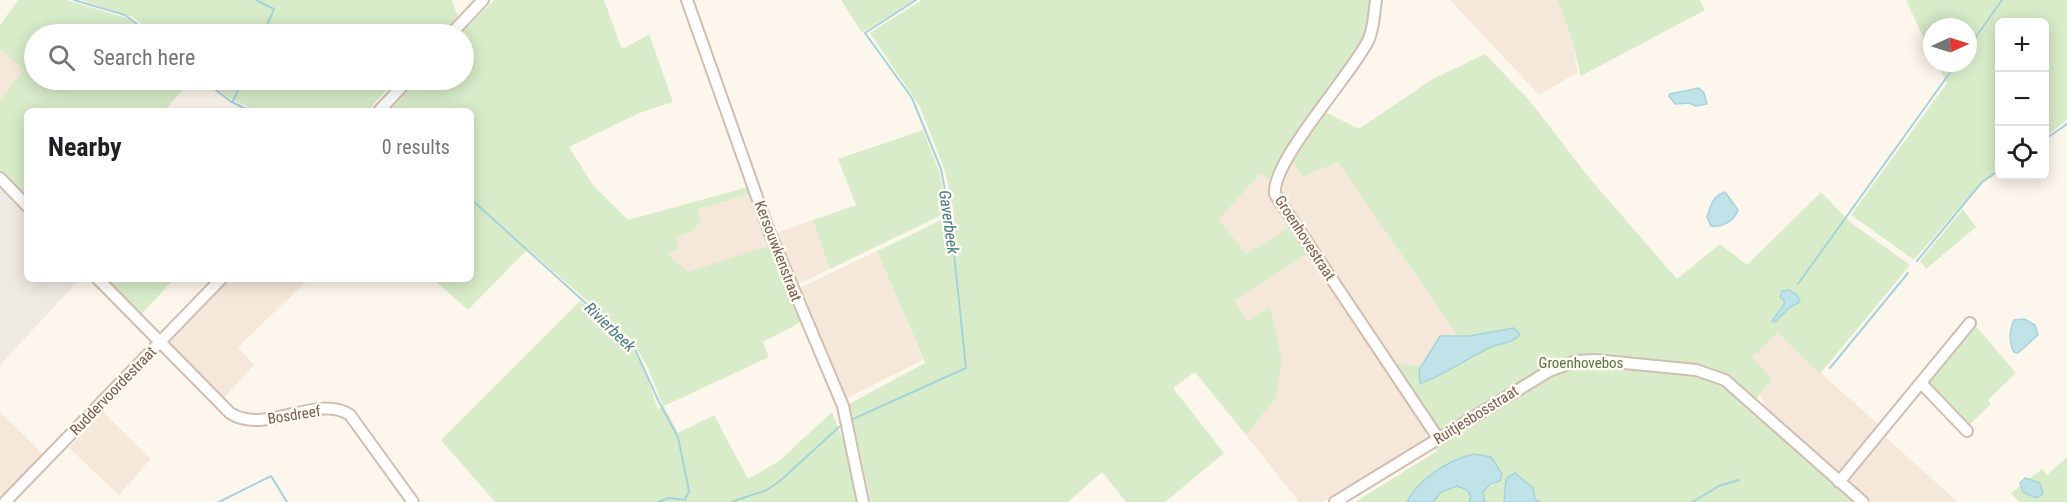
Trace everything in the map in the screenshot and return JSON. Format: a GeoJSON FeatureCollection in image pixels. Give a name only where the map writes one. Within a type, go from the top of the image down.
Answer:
{"type":"FeatureCollection","features":[{"type":"Feature","properties":{"kind":"street"},"geometry":{"type":"LineString","coordinates":[[460,24],[483,0]]}},
{"type":"Feature","properties":{"kind":"street","name":"Kersouwkenstraat"},"geometry":{"type":"LineString","coordinates":[[687,0],[769,231],[843,406],[863,502]]}},
{"type":"Feature","properties":{"kind":"street","name":"Groenhovestraat"},"geometry":{"type":"LineString","coordinates":[[1376,0],[1369,40],[1285,165],[1274,184],[1275,194],[1438,438]]}},
{"type":"Feature","properties":{"kind":"street"},"geometry":{"type":"LineString","coordinates":[[382,108],[399,90]]}},
{"type":"Feature","properties":{"kind":"street"},"geometry":{"type":"LineString","coordinates":[[0,178],[24,203]]}},
{"type":"Feature","properties":{"kind":"street"},"geometry":{"type":"LineString","coordinates":[[101,282],[160,343]]}},
{"type":"Feature","properties":{"kind":"street","name":"Ruddervoordestraat"},"geometry":{"type":"LineString","coordinates":[[5,502],[217,282]]}},
{"type":"Feature","properties":{"kind":"street"},"geometry":{"type":"LineString","coordinates":[[1839,482],[1971,323]]}},
{"type":"Feature","properties":{"kind":"street","name":"Bosdreef"},"geometry":{"type":"LineString","coordinates":[[160,343],[230,413],[240,420],[265,420],[327,410],[346,412],[359,424],[413,502]]}},
{"type":"Feature","properties":{"kind":"street","name":"Ruitjesbosstraat"},"geometry":{"type":"LineString","coordinates":[[1335,502],[1562,365],[1594,360],[1696,370],[1725,380],[1863,502]]}},
{"type":"Feature","properties":{"kind":"street"},"geometry":{"type":"LineString","coordinates":[[1921,383],[1967,431]]}},
{"type":"Feature","properties":{"kind":"shaded area"},"geometry":{"type":"Polygon","coordinates":[[[1450,0],[1557,0],[1571,36],[1578,72],[1539,95],[1450,0]]]}},
{"type":"Feature","properties":{"kind":"shaded area"},"geometry":{"type":"Polygon","coordinates":[[[0,49],[24,71],[0,100],[0,49]]]}},
{"type":"Feature","properties":{"kind":"shaded area"},"geometry":{"type":"Polygon","coordinates":[[[1287,154],[1302,177],[1338,162],[1457,335],[1444,356],[1418,368],[1392,362],[1426,429],[1425,440],[1323,502],[1299,502],[1246,435],[1276,398],[1282,359],[1270,308],[1248,322],[1233,301],[1307,254],[1288,228],[1246,254],[1219,219],[1261,173],[1268,180],[1287,154]]]}},
{"type":"Feature","properties":{"kind":"shaded area"},"geometry":{"type":"Polygon","coordinates":[[[0,185],[24,210],[24,282],[77,282],[0,365],[0,185]]]}},
{"type":"Feature","properties":{"kind":"shaded area"},"geometry":{"type":"Polygon","coordinates":[[[751,194],[771,245],[688,272],[666,253],[678,248],[675,238],[691,232],[697,209],[751,194]]]}},
{"type":"Feature","properties":{"kind":"shaded area"},"geometry":{"type":"Polygon","coordinates":[[[813,220],[830,269],[798,284],[776,233],[813,220]]]}},
{"type":"Feature","properties":{"kind":"shaded area"},"geometry":{"type":"Polygon","coordinates":[[[877,251],[923,360],[847,398],[800,288],[877,251]]]}},
{"type":"Feature","properties":{"kind":"shaded area"},"geometry":{"type":"Polygon","coordinates":[[[224,282],[306,282],[238,347],[254,365],[222,400],[166,343],[224,282]]]}},
{"type":"Feature","properties":{"kind":"shaded area"},"geometry":{"type":"Polygon","coordinates":[[[1776,333],[1879,425],[1838,475],[1767,410],[1760,394],[1772,379],[1752,357],[1776,333]]]}},
{"type":"Feature","properties":{"kind":"shaded area"},"geometry":{"type":"Polygon","coordinates":[[[0,412],[43,454],[0,499],[0,412]]]}},
{"type":"Feature","properties":{"kind":"shaded area"},"geometry":{"type":"Polygon","coordinates":[[[103,412],[151,459],[119,495],[69,448],[103,412]]]}},
{"type":"Feature","properties":{"kind":"shaded area"},"geometry":{"type":"Polygon","coordinates":[[[1883,435],[1958,502],[1872,502],[1846,481],[1883,435]]]}},
{"type":"Feature","properties":{"kind":"green space"},"geometry":{"type":"Polygon","coordinates":[[[18,0],[66,0],[127,18],[135,24],[24,24],[24,70],[0,49],[0,25],[18,0]]]}},
{"type":"Feature","properties":{"kind":"green space"},"geometry":{"type":"Polygon","coordinates":[[[81,0],[452,0],[458,17],[451,24],[142,24],[133,17],[81,0]]]}},
{"type":"Feature","properties":{"kind":"green space"},"geometry":{"type":"Polygon","coordinates":[[[494,0],[604,0],[621,47],[625,48],[649,34],[673,102],[639,113],[569,147],[593,185],[628,220],[748,187],[751,194],[697,209],[701,222],[691,232],[675,238],[679,248],[667,253],[688,272],[771,245],[801,322],[763,342],[769,357],[664,406],[678,433],[714,415],[748,479],[779,461],[832,412],[845,445],[857,502],[495,502],[441,440],[580,301],[630,344],[644,369],[658,409],[663,406],[648,368],[631,339],[528,249],[468,310],[436,282],[474,282],[474,108],[392,108],[409,90],[474,90],[474,24],[471,24],[494,0]]]}},
{"type":"Feature","properties":{"kind":"green space"},"geometry":{"type":"Polygon","coordinates":[[[841,0],[914,0],[862,33],[841,0]]]}},
{"type":"Feature","properties":{"kind":"green space"},"geometry":{"type":"Polygon","coordinates":[[[922,0],[1373,0],[1366,37],[1268,180],[1261,173],[1219,219],[1246,254],[1288,228],[1307,254],[1234,301],[1248,321],[1270,307],[1282,359],[1276,398],[1246,435],[1195,372],[1173,388],[1224,453],[1165,502],[1126,502],[1102,472],[1068,502],[871,502],[849,404],[925,363],[877,251],[954,214],[945,171],[920,107],[870,33],[922,0]]]}},
{"type":"Feature","properties":{"kind":"green space"},"geometry":{"type":"Polygon","coordinates":[[[1557,0],[1700,0],[1705,10],[1581,76],[1571,36],[1557,0]]]}},
{"type":"Feature","properties":{"kind":"green space"},"geometry":{"type":"Polygon","coordinates":[[[1906,0],[2067,0],[2067,120],[2049,134],[2049,18],[1995,18],[1995,173],[1971,194],[1914,260],[1851,215],[1947,83],[1941,72],[1977,72],[1977,18],[1923,18],[1923,37],[1906,0]]]}},
{"type":"Feature","properties":{"kind":"green space","name":"Groenhovebos"},"geometry":{"type":"Polygon","coordinates":[[[1485,54],[1529,100],[1591,180],[1677,279],[1720,244],[1747,265],[1821,192],[1850,222],[1910,265],[1820,374],[1777,333],[1752,357],[1772,379],[1755,401],[1862,502],[1541,502],[1535,499],[1533,488],[1515,473],[1505,486],[1504,502],[1485,502],[1483,492],[1496,483],[1464,456],[1423,480],[1407,502],[1355,502],[1437,451],[1434,445],[1443,440],[1392,362],[1414,366],[1430,363],[1443,353],[1457,335],[1338,162],[1302,177],[1291,160],[1325,112],[1359,129],[1431,80],[1485,54]]]}},
{"type":"Feature","properties":{"kind":"green space"},"geometry":{"type":"Polygon","coordinates":[[[24,70],[24,90],[182,90],[167,108],[24,108],[24,195],[0,170],[0,100],[24,70]]]}},
{"type":"Feature","properties":{"kind":"green space"},"geometry":{"type":"Polygon","coordinates":[[[219,90],[387,90],[370,108],[251,108],[229,98],[219,90]]]}},
{"type":"Feature","properties":{"kind":"green space"},"geometry":{"type":"Polygon","coordinates":[[[923,130],[939,171],[948,212],[830,269],[813,220],[856,205],[838,159],[923,130]]]}},
{"type":"Feature","properties":{"kind":"green space"},"geometry":{"type":"Polygon","coordinates":[[[1963,209],[1976,227],[1926,269],[1920,261],[1963,209]]]}},
{"type":"Feature","properties":{"kind":"green space"},"geometry":{"type":"Polygon","coordinates":[[[107,282],[171,282],[139,317],[107,282]]]}},
{"type":"Feature","properties":{"kind":"green space"},"geometry":{"type":"Polygon","coordinates":[[[1973,323],[2016,373],[1988,400],[1991,404],[1967,427],[1924,382],[1973,323]]]}},
{"type":"Feature","properties":{"kind":"green space"},"geometry":{"type":"Polygon","coordinates":[[[2067,457],[2067,502],[2019,502],[2011,493],[2042,469],[2047,475],[2067,457]]]}},
{"type":"Feature","properties":{"kind":"green space"},"geometry":{"type":"Polygon","coordinates":[[[1457,486],[1467,490],[1471,497],[1469,502],[1433,502],[1441,492],[1457,486]]]}},
{"type":"Feature","properties":{"kind":"water"},"geometry":{"type":"Polygon","coordinates":[[[1699,88],[1704,93],[1707,104],[1696,106],[1689,103],[1675,104],[1669,96],[1670,94],[1699,88]]]}},
{"type":"Feature","properties":{"kind":"water"},"geometry":{"type":"Polygon","coordinates":[[[1725,192],[1738,210],[1727,223],[1711,226],[1707,217],[1711,205],[1717,196],[1725,192]]]}},
{"type":"Feature","properties":{"kind":"water"},"geometry":{"type":"Polygon","coordinates":[[[1789,290],[1797,295],[1800,302],[1790,307],[1775,322],[1772,321],[1784,305],[1784,300],[1780,297],[1782,291],[1789,290]]]}},
{"type":"Feature","properties":{"kind":"water"},"geometry":{"type":"Polygon","coordinates":[[[2024,319],[2035,325],[2038,335],[2018,353],[2014,352],[2011,345],[2011,328],[2014,320],[2024,319]]]}},
{"type":"Feature","properties":{"kind":"water"},"geometry":{"type":"Polygon","coordinates":[[[1514,328],[1520,334],[1514,339],[1491,347],[1420,383],[1419,370],[1440,336],[1469,336],[1514,328]]]}},
{"type":"Feature","properties":{"kind":"water"},"geometry":{"type":"Polygon","coordinates":[[[1474,454],[1491,457],[1502,474],[1500,481],[1491,484],[1483,492],[1485,502],[1469,502],[1471,497],[1467,490],[1457,486],[1441,492],[1433,502],[1407,502],[1419,486],[1436,471],[1455,460],[1474,454]]]}},
{"type":"Feature","properties":{"kind":"water"},"geometry":{"type":"Polygon","coordinates":[[[1515,473],[1533,488],[1535,499],[1541,502],[1504,502],[1506,479],[1515,473]]]}},
{"type":"Feature","properties":{"kind":"water"},"geometry":{"type":"Polygon","coordinates":[[[2025,478],[2040,483],[2043,494],[2036,498],[2023,492],[2020,483],[2025,478]]]}},
{"type":"Feature","properties":{"kind":"waterway","name":"Rivierbeek"},"geometry":{"type":"LineString","coordinates":[[74,0],[125,15],[137,24]]}},
{"type":"Feature","properties":{"kind":"waterway"},"geometry":{"type":"LineString","coordinates":[[256,0],[274,9],[267,24]]}},
{"type":"Feature","properties":{"kind":"waterway","name":"Gaverbeek"},"geometry":{"type":"LineString","coordinates":[[853,419],[966,368],[950,215],[941,169],[912,98],[865,33],[916,0]]}},
{"type":"Feature","properties":{"kind":"waterway"},"geometry":{"type":"LineString","coordinates":[[1977,35],[2002,0]]}},
{"type":"Feature","properties":{"kind":"waterway"},"geometry":{"type":"LineString","coordinates":[[1798,284],[1951,72]]}},
{"type":"Feature","properties":{"kind":"waterway","name":"Rivierbeek"},"geometry":{"type":"LineString","coordinates":[[216,90],[244,108]]}},
{"type":"Feature","properties":{"kind":"waterway"},"geometry":{"type":"LineString","coordinates":[[233,101],[238,90]]}},
{"type":"Feature","properties":{"kind":"waterway"},"geometry":{"type":"LineString","coordinates":[[2049,137],[2067,124]]}},
{"type":"Feature","properties":{"kind":"waterway"},"geometry":{"type":"LineString","coordinates":[[1917,261],[1982,182],[1995,173]]}},
{"type":"Feature","properties":{"kind":"waterway","name":"Rivierbeek"},"geometry":{"type":"LineString","coordinates":[[474,202],[634,347],[678,437],[689,491],[685,500],[669,498],[658,502]]}},
{"type":"Feature","properties":{"kind":"waterway"},"geometry":{"type":"LineString","coordinates":[[1830,368],[1908,273]]}},
{"type":"Feature","properties":{"kind":"waterway"},"geometry":{"type":"LineString","coordinates":[[731,502],[767,490],[839,427]]}},
{"type":"Feature","properties":{"kind":"waterway"},"geometry":{"type":"LineString","coordinates":[[219,502],[271,476],[287,502]]}},
{"type":"Feature","properties":{"kind":"waterway"},"geometry":{"type":"LineString","coordinates":[[1692,502],[1719,486],[1739,480]]}}]}
